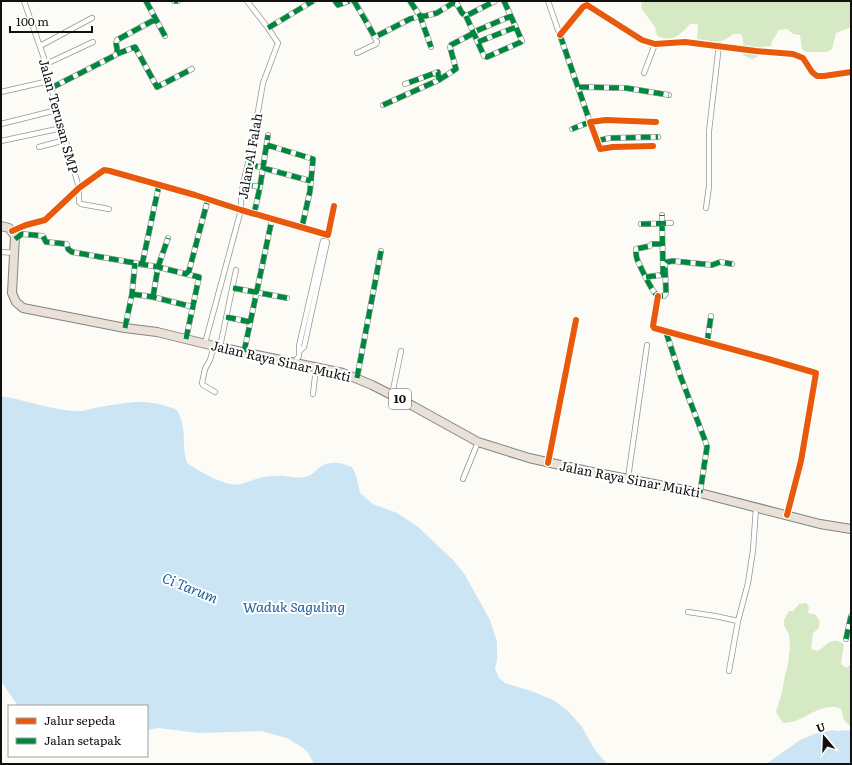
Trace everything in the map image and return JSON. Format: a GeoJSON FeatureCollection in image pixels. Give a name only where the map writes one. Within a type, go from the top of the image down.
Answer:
{"type":"FeatureCollection","features":[{"type":"Feature","properties":{"kind":"highway"},"geometry":{"type":"LineString","coordinates":[[1,226],[9,228],[15,234],[16,239]]}},
{"type":"Feature","properties":{"kind":"highway","name":"Jalan Raya Sinar Mukti"},"geometry":{"type":"LineString","coordinates":[[16,239],[12,293],[20,307],[125,328],[157,332],[343,373],[392,395],[478,442],[548,462],[700,493],[820,524],[851,529]]}},
{"type":"Feature","properties":{"kind":"street","name":"Jalan Terusan SMP"},"geometry":{"type":"LineString","coordinates":[[24,1],[46,64],[49,81],[79,188],[79,203],[109,209]]}},
{"type":"Feature","properties":{"kind":"street"},"geometry":{"type":"LineString","coordinates":[[146,1],[165,36]]}},
{"type":"Feature","properties":{"kind":"street","name":"Jalan Al Falah"},"geometry":{"type":"LineString","coordinates":[[205,343],[241,210],[243,184],[263,83],[277,44],[277,41],[268,28],[247,1]]}},
{"type":"Feature","properties":{"kind":"street"},"geometry":{"type":"LineString","coordinates":[[268,28],[313,1]]}},
{"type":"Feature","properties":{"kind":"street"},"geometry":{"type":"LineString","coordinates":[[335,1],[338,5],[349,1]]}},
{"type":"Feature","properties":{"kind":"street"},"geometry":{"type":"LineString","coordinates":[[354,1],[375,37],[376,44],[357,53]]}},
{"type":"Feature","properties":{"kind":"street"},"geometry":{"type":"LineString","coordinates":[[410,1],[420,16],[431,47]]}},
{"type":"Feature","properties":{"kind":"street"},"geometry":{"type":"LineString","coordinates":[[466,16],[495,1]]}},
{"type":"Feature","properties":{"kind":"street"},"geometry":{"type":"LineString","coordinates":[[375,37],[420,16],[430,16],[454,3],[457,4],[462,13],[466,16],[484,56],[487,57],[522,42],[504,1]]}},
{"type":"Feature","properties":{"kind":"street"},"geometry":{"type":"LineString","coordinates":[[548,1],[600,149],[613,147],[653,146]]}},
{"type":"Feature","properties":{"kind":"street"},"geometry":{"type":"LineString","coordinates":[[560,35],[586,5],[642,40],[655,44],[685,42],[719,45],[756,51],[777,51],[797,54],[803,58],[812,72],[820,76],[851,72]]}},
{"type":"Feature","properties":{"kind":"street"},"geometry":{"type":"LineString","coordinates":[[384,105],[440,80],[456,69],[450,47],[451,45],[476,31],[511,16]]}},
{"type":"Feature","properties":{"kind":"street"},"geometry":{"type":"LineString","coordinates":[[40,46],[92,18]]}},
{"type":"Feature","properties":{"kind":"street"},"geometry":{"type":"LineString","coordinates":[[117,54],[117,40],[156,19]]}},
{"type":"Feature","properties":{"kind":"street"},"geometry":{"type":"LineString","coordinates":[[478,42],[516,27]]}},
{"type":"Feature","properties":{"kind":"street"},"geometry":{"type":"LineString","coordinates":[[46,64],[93,42]]}},
{"type":"Feature","properties":{"kind":"street"},"geometry":{"type":"LineString","coordinates":[[644,73],[655,44]]}},
{"type":"Feature","properties":{"kind":"street"},"geometry":{"type":"LineString","coordinates":[[706,208],[709,186],[709,131],[719,45]]}},
{"type":"Feature","properties":{"kind":"street"},"geometry":{"type":"LineString","coordinates":[[51,88],[117,54],[135,47],[158,87],[192,69]]}},
{"type":"Feature","properties":{"kind":"street"},"geometry":{"type":"LineString","coordinates":[[405,84],[438,72],[440,80]]}},
{"type":"Feature","properties":{"kind":"street"},"geometry":{"type":"LineString","coordinates":[[1,92],[49,81]]}},
{"type":"Feature","properties":{"kind":"street"},"geometry":{"type":"LineString","coordinates":[[578,87],[614,87],[668,95]]}},
{"type":"Feature","properties":{"kind":"street"},"geometry":{"type":"LineString","coordinates":[[1,124],[57,110]]}},
{"type":"Feature","properties":{"kind":"street"},"geometry":{"type":"LineString","coordinates":[[572,129],[590,122],[606,120],[656,122]]}},
{"type":"Feature","properties":{"kind":"street"},"geometry":{"type":"LineString","coordinates":[[1,141],[62,128]]}},
{"type":"Feature","properties":{"kind":"street"},"geometry":{"type":"LineString","coordinates":[[254,214],[268,135]]}},
{"type":"Feature","properties":{"kind":"street"},"geometry":{"type":"LineString","coordinates":[[596,141],[610,138],[658,137]]}},
{"type":"Feature","properties":{"kind":"street"},"geometry":{"type":"LineString","coordinates":[[39,147],[65,140]]}},
{"type":"Feature","properties":{"kind":"street"},"geometry":{"type":"LineString","coordinates":[[267,144],[313,159],[311,181],[302,227]]}},
{"type":"Feature","properties":{"kind":"street"},"geometry":{"type":"LineString","coordinates":[[248,164],[311,181]]}},
{"type":"Feature","properties":{"kind":"street"},"geometry":{"type":"LineString","coordinates":[[12,231],[26,225],[45,220],[79,188],[104,170],[328,235],[334,206]]}},
{"type":"Feature","properties":{"kind":"street"},"geometry":{"type":"LineString","coordinates":[[243,184],[260,187]]}},
{"type":"Feature","properties":{"kind":"street"},"geometry":{"type":"LineString","coordinates":[[142,264],[159,185]]}},
{"type":"Feature","properties":{"kind":"street"},"geometry":{"type":"LineString","coordinates":[[186,274],[189,271],[208,199]]}},
{"type":"Feature","properties":{"kind":"street"},"geometry":{"type":"LineString","coordinates":[[646,277],[663,274],[662,215]]}},
{"type":"Feature","properties":{"kind":"street"},"geometry":{"type":"LineString","coordinates":[[244,352],[272,219]]}},
{"type":"Feature","properties":{"kind":"street"},"geometry":{"type":"LineString","coordinates":[[641,224],[671,223]]}},
{"type":"Feature","properties":{"kind":"street"},"geometry":{"type":"LineString","coordinates":[[16,239],[22,234],[43,236],[46,242],[67,244],[68,249],[72,252],[158,267],[198,277],[186,338]]}},
{"type":"Feature","properties":{"kind":"street"},"geometry":{"type":"LineString","coordinates":[[152,296],[158,267],[168,238]]}},
{"type":"Feature","properties":{"kind":"street"},"geometry":{"type":"LineString","coordinates":[[294,363],[299,356],[302,346],[324,240],[327,242],[313,296]]}},
{"type":"Feature","properties":{"kind":"street"},"geometry":{"type":"LineString","coordinates":[[662,244],[653,244],[636,249],[637,257],[646,277],[654,293],[658,296],[664,296],[666,293],[666,265],[668,262],[712,265],[720,262],[732,264]]}},
{"type":"Feature","properties":{"kind":"street"},"geometry":{"type":"LineString","coordinates":[[357,378],[381,251]]}},
{"type":"Feature","properties":{"kind":"street"},"geometry":{"type":"LineString","coordinates":[[1,252],[15,253]]}},
{"type":"Feature","properties":{"kind":"street"},"geometry":{"type":"LineString","coordinates":[[125,328],[132,294],[135,264]]}},
{"type":"Feature","properties":{"kind":"street"},"geometry":{"type":"LineString","coordinates":[[215,392],[202,383],[204,369],[217,346],[226,317],[236,270]]}},
{"type":"Feature","properties":{"kind":"street"},"geometry":{"type":"LineString","coordinates":[[233,288],[287,298]]}},
{"type":"Feature","properties":{"kind":"street"},"geometry":{"type":"LineString","coordinates":[[132,294],[152,296],[193,307]]}},
{"type":"Feature","properties":{"kind":"street"},"geometry":{"type":"LineString","coordinates":[[658,296],[654,327],[657,329],[816,373],[800,461],[787,515]]}},
{"type":"Feature","properties":{"kind":"street"},"geometry":{"type":"LineString","coordinates":[[707,343],[711,316]]}},
{"type":"Feature","properties":{"kind":"street"},"geometry":{"type":"LineString","coordinates":[[226,317],[250,322]]}},
{"type":"Feature","properties":{"kind":"street"},"geometry":{"type":"LineString","coordinates":[[548,462],[576,320]]}},
{"type":"Feature","properties":{"kind":"street"},"geometry":{"type":"LineString","coordinates":[[666,332],[680,375],[707,447],[700,493]]}},
{"type":"Feature","properties":{"kind":"street"},"geometry":{"type":"LineString","coordinates":[[628,478],[647,345]]}},
{"type":"Feature","properties":{"kind":"street"},"geometry":{"type":"LineString","coordinates":[[392,395],[402,351]]}},
{"type":"Feature","properties":{"kind":"street"},"geometry":{"type":"LineString","coordinates":[[313,394],[316,368]]}},
{"type":"Feature","properties":{"kind":"street"},"geometry":{"type":"LineString","coordinates":[[463,479],[478,442]]}},
{"type":"Feature","properties":{"kind":"street"},"geometry":{"type":"LineString","coordinates":[[728,671],[738,621],[748,583],[753,550],[756,508]]}},
{"type":"Feature","properties":{"kind":"street"},"geometry":{"type":"LineString","coordinates":[[688,612],[738,621]]}},
{"type":"Feature","properties":{"kind":"street"},"geometry":{"type":"LineString","coordinates":[[846,639],[851,616]]}},
{"type":"Feature","properties":{"kind":"green space"},"geometry":{"type":"Polygon","coordinates":[[[642,1],[851,1],[851,27],[836,33],[832,49],[827,52],[806,52],[802,49],[800,35],[793,34],[787,29],[779,30],[772,41],[771,46],[762,47],[757,57],[752,59],[743,55],[743,39],[741,34],[733,34],[721,41],[697,39],[698,24],[690,24],[683,32],[675,37],[667,39],[657,36],[655,27],[641,8],[642,1]]]}},
{"type":"Feature","properties":{"kind":"green space"},"geometry":{"type":"Polygon","coordinates":[[[806,603],[809,607],[808,613],[816,615],[820,622],[818,629],[813,633],[811,649],[818,651],[833,641],[844,644],[841,664],[846,668],[851,664],[851,725],[844,720],[841,709],[835,707],[819,710],[796,720],[783,723],[776,712],[782,692],[790,648],[789,635],[784,625],[784,620],[789,611],[793,611],[799,604],[806,603]]]}},
{"type":"Feature","properties":{"kind":"water","name":"Waduk Saguling"},"geometry":{"type":"Polygon","coordinates":[[[1,396],[57,409],[76,411],[121,404],[147,402],[177,410],[182,424],[187,463],[213,478],[228,484],[241,484],[270,476],[304,477],[328,463],[340,463],[352,467],[356,475],[360,493],[373,504],[397,513],[417,526],[454,561],[465,575],[490,620],[497,642],[497,660],[495,669],[499,678],[505,683],[534,692],[555,701],[568,711],[582,727],[595,750],[607,764],[314,764],[309,754],[303,748],[287,738],[261,731],[198,733],[159,728],[148,730],[148,705],[17,705],[1,681],[1,396]]]}},
{"type":"Feature","properties":{"kind":"water"},"geometry":{"type":"Polygon","coordinates":[[[834,730],[851,730],[851,764],[766,764],[800,740],[814,734],[834,730]]]}},
{"type":"Feature","properties":{"kind":"marked path"},"geometry":{"type":"LineString","coordinates":[[146,1],[165,36]]}},
{"type":"Feature","properties":{"kind":"marked path"},"geometry":{"type":"LineString","coordinates":[[268,28],[313,1]]}},
{"type":"Feature","properties":{"kind":"marked path"},"geometry":{"type":"LineString","coordinates":[[335,1],[338,5],[349,1]]}},
{"type":"Feature","properties":{"kind":"marked path"},"geometry":{"type":"LineString","coordinates":[[354,1],[375,37],[410,19],[437,13],[453,3],[457,4],[462,13],[466,16],[495,1]]}},
{"type":"Feature","properties":{"kind":"marked path"},"geometry":{"type":"LineString","coordinates":[[410,1],[420,16],[431,47]]}},
{"type":"Feature","properties":{"kind":"marked path"},"geometry":{"type":"LineString","coordinates":[[466,16],[484,56],[487,57],[522,41],[504,1]]}},
{"type":"Feature","properties":{"kind":"marked path"},"geometry":{"type":"LineString","coordinates":[[439,80],[456,69],[450,47],[451,45],[476,31],[511,16]]}},
{"type":"Feature","properties":{"kind":"marked path"},"geometry":{"type":"LineString","coordinates":[[51,88],[114,56],[117,52],[117,40],[156,19]]}},
{"type":"Feature","properties":{"kind":"marked path"},"geometry":{"type":"LineString","coordinates":[[478,42],[516,27]]}},
{"type":"Feature","properties":{"kind":"marked path"},"geometry":{"type":"LineString","coordinates":[[560,35],[590,122],[572,129]]}},
{"type":"Feature","properties":{"kind":"marked path"},"geometry":{"type":"LineString","coordinates":[[117,54],[135,47],[157,87],[192,69]]}},
{"type":"Feature","properties":{"kind":"marked path"},"geometry":{"type":"LineString","coordinates":[[383,105],[439,80],[438,72],[405,84]]}},
{"type":"Feature","properties":{"kind":"marked path"},"geometry":{"type":"LineString","coordinates":[[579,87],[626,88],[669,95]]}},
{"type":"Feature","properties":{"kind":"marked path"},"geometry":{"type":"LineString","coordinates":[[254,214],[268,135]]}},
{"type":"Feature","properties":{"kind":"marked path"},"geometry":{"type":"LineString","coordinates":[[596,141],[610,138],[658,137]]}},
{"type":"Feature","properties":{"kind":"marked path"},"geometry":{"type":"LineString","coordinates":[[267,145],[313,159],[310,191],[302,227]]}},
{"type":"Feature","properties":{"kind":"marked path"},"geometry":{"type":"LineString","coordinates":[[248,164],[311,181]]}},
{"type":"Feature","properties":{"kind":"marked path"},"geometry":{"type":"LineString","coordinates":[[243,184],[260,187]]}},
{"type":"Feature","properties":{"kind":"marked path"},"geometry":{"type":"LineString","coordinates":[[142,265],[159,185]]}},
{"type":"Feature","properties":{"kind":"marked path"},"geometry":{"type":"LineString","coordinates":[[186,339],[199,277],[186,274],[189,271],[208,199]]}},
{"type":"Feature","properties":{"kind":"marked path"},"geometry":{"type":"LineString","coordinates":[[646,277],[661,275],[663,273],[662,215]]}},
{"type":"Feature","properties":{"kind":"marked path"},"geometry":{"type":"LineString","coordinates":[[244,352],[272,219]]}},
{"type":"Feature","properties":{"kind":"marked path"},"geometry":{"type":"LineString","coordinates":[[641,224],[671,223]]}},
{"type":"Feature","properties":{"kind":"marked path"},"geometry":{"type":"LineString","coordinates":[[15,239],[22,234],[43,236],[46,242],[67,244],[68,249],[72,252],[158,267],[186,274]]}},
{"type":"Feature","properties":{"kind":"marked path"},"geometry":{"type":"LineString","coordinates":[[153,297],[158,267],[168,238]]}},
{"type":"Feature","properties":{"kind":"marked path"},"geometry":{"type":"LineString","coordinates":[[662,244],[652,244],[650,246],[636,249],[637,258],[641,267],[650,285],[658,296],[664,296],[666,293],[665,265],[667,262],[673,261],[712,265],[720,262],[732,264]]}},
{"type":"Feature","properties":{"kind":"marked path"},"geometry":{"type":"LineString","coordinates":[[357,378],[381,251]]}},
{"type":"Feature","properties":{"kind":"marked path"},"geometry":{"type":"LineString","coordinates":[[125,328],[132,294],[135,263]]}},
{"type":"Feature","properties":{"kind":"marked path"},"geometry":{"type":"LineString","coordinates":[[233,288],[287,298]]}},
{"type":"Feature","properties":{"kind":"marked path"},"geometry":{"type":"LineString","coordinates":[[132,294],[153,297],[193,307]]}},
{"type":"Feature","properties":{"kind":"marked path"},"geometry":{"type":"LineString","coordinates":[[707,343],[711,316]]}},
{"type":"Feature","properties":{"kind":"marked path"},"geometry":{"type":"LineString","coordinates":[[226,317],[250,322]]}},
{"type":"Feature","properties":{"kind":"marked path"},"geometry":{"type":"LineString","coordinates":[[666,332],[680,375],[707,447],[700,493]]}},
{"type":"Feature","properties":{"kind":"marked path"},"geometry":{"type":"LineString","coordinates":[[846,639],[851,616]]}},
{"type":"Feature","properties":{"kind":"cycle path"},"geometry":{"type":"LineString","coordinates":[[560,35],[583,7],[587,5],[642,40],[655,44],[685,42],[793,54],[803,58],[812,72],[817,76],[851,72]]}},
{"type":"Feature","properties":{"kind":"cycle path"},"geometry":{"type":"LineString","coordinates":[[653,146],[613,147],[600,149],[590,122],[606,120],[656,122]]}},
{"type":"Feature","properties":{"kind":"cycle path"},"geometry":{"type":"LineString","coordinates":[[12,231],[26,225],[45,220],[79,188],[104,170],[195,195],[328,235],[334,206]]}},
{"type":"Feature","properties":{"kind":"cycle path"},"geometry":{"type":"LineString","coordinates":[[658,296],[653,326],[654,328],[816,373],[801,461],[787,515]]}},
{"type":"Feature","properties":{"kind":"cycle path"},"geometry":{"type":"LineString","coordinates":[[548,463],[576,320]]}},
{"type":"Feature","properties":{"kind":"water label","name":"Ci Tarum"},"geometry":{"type":"Point","coordinates":[190,588]}}]}
